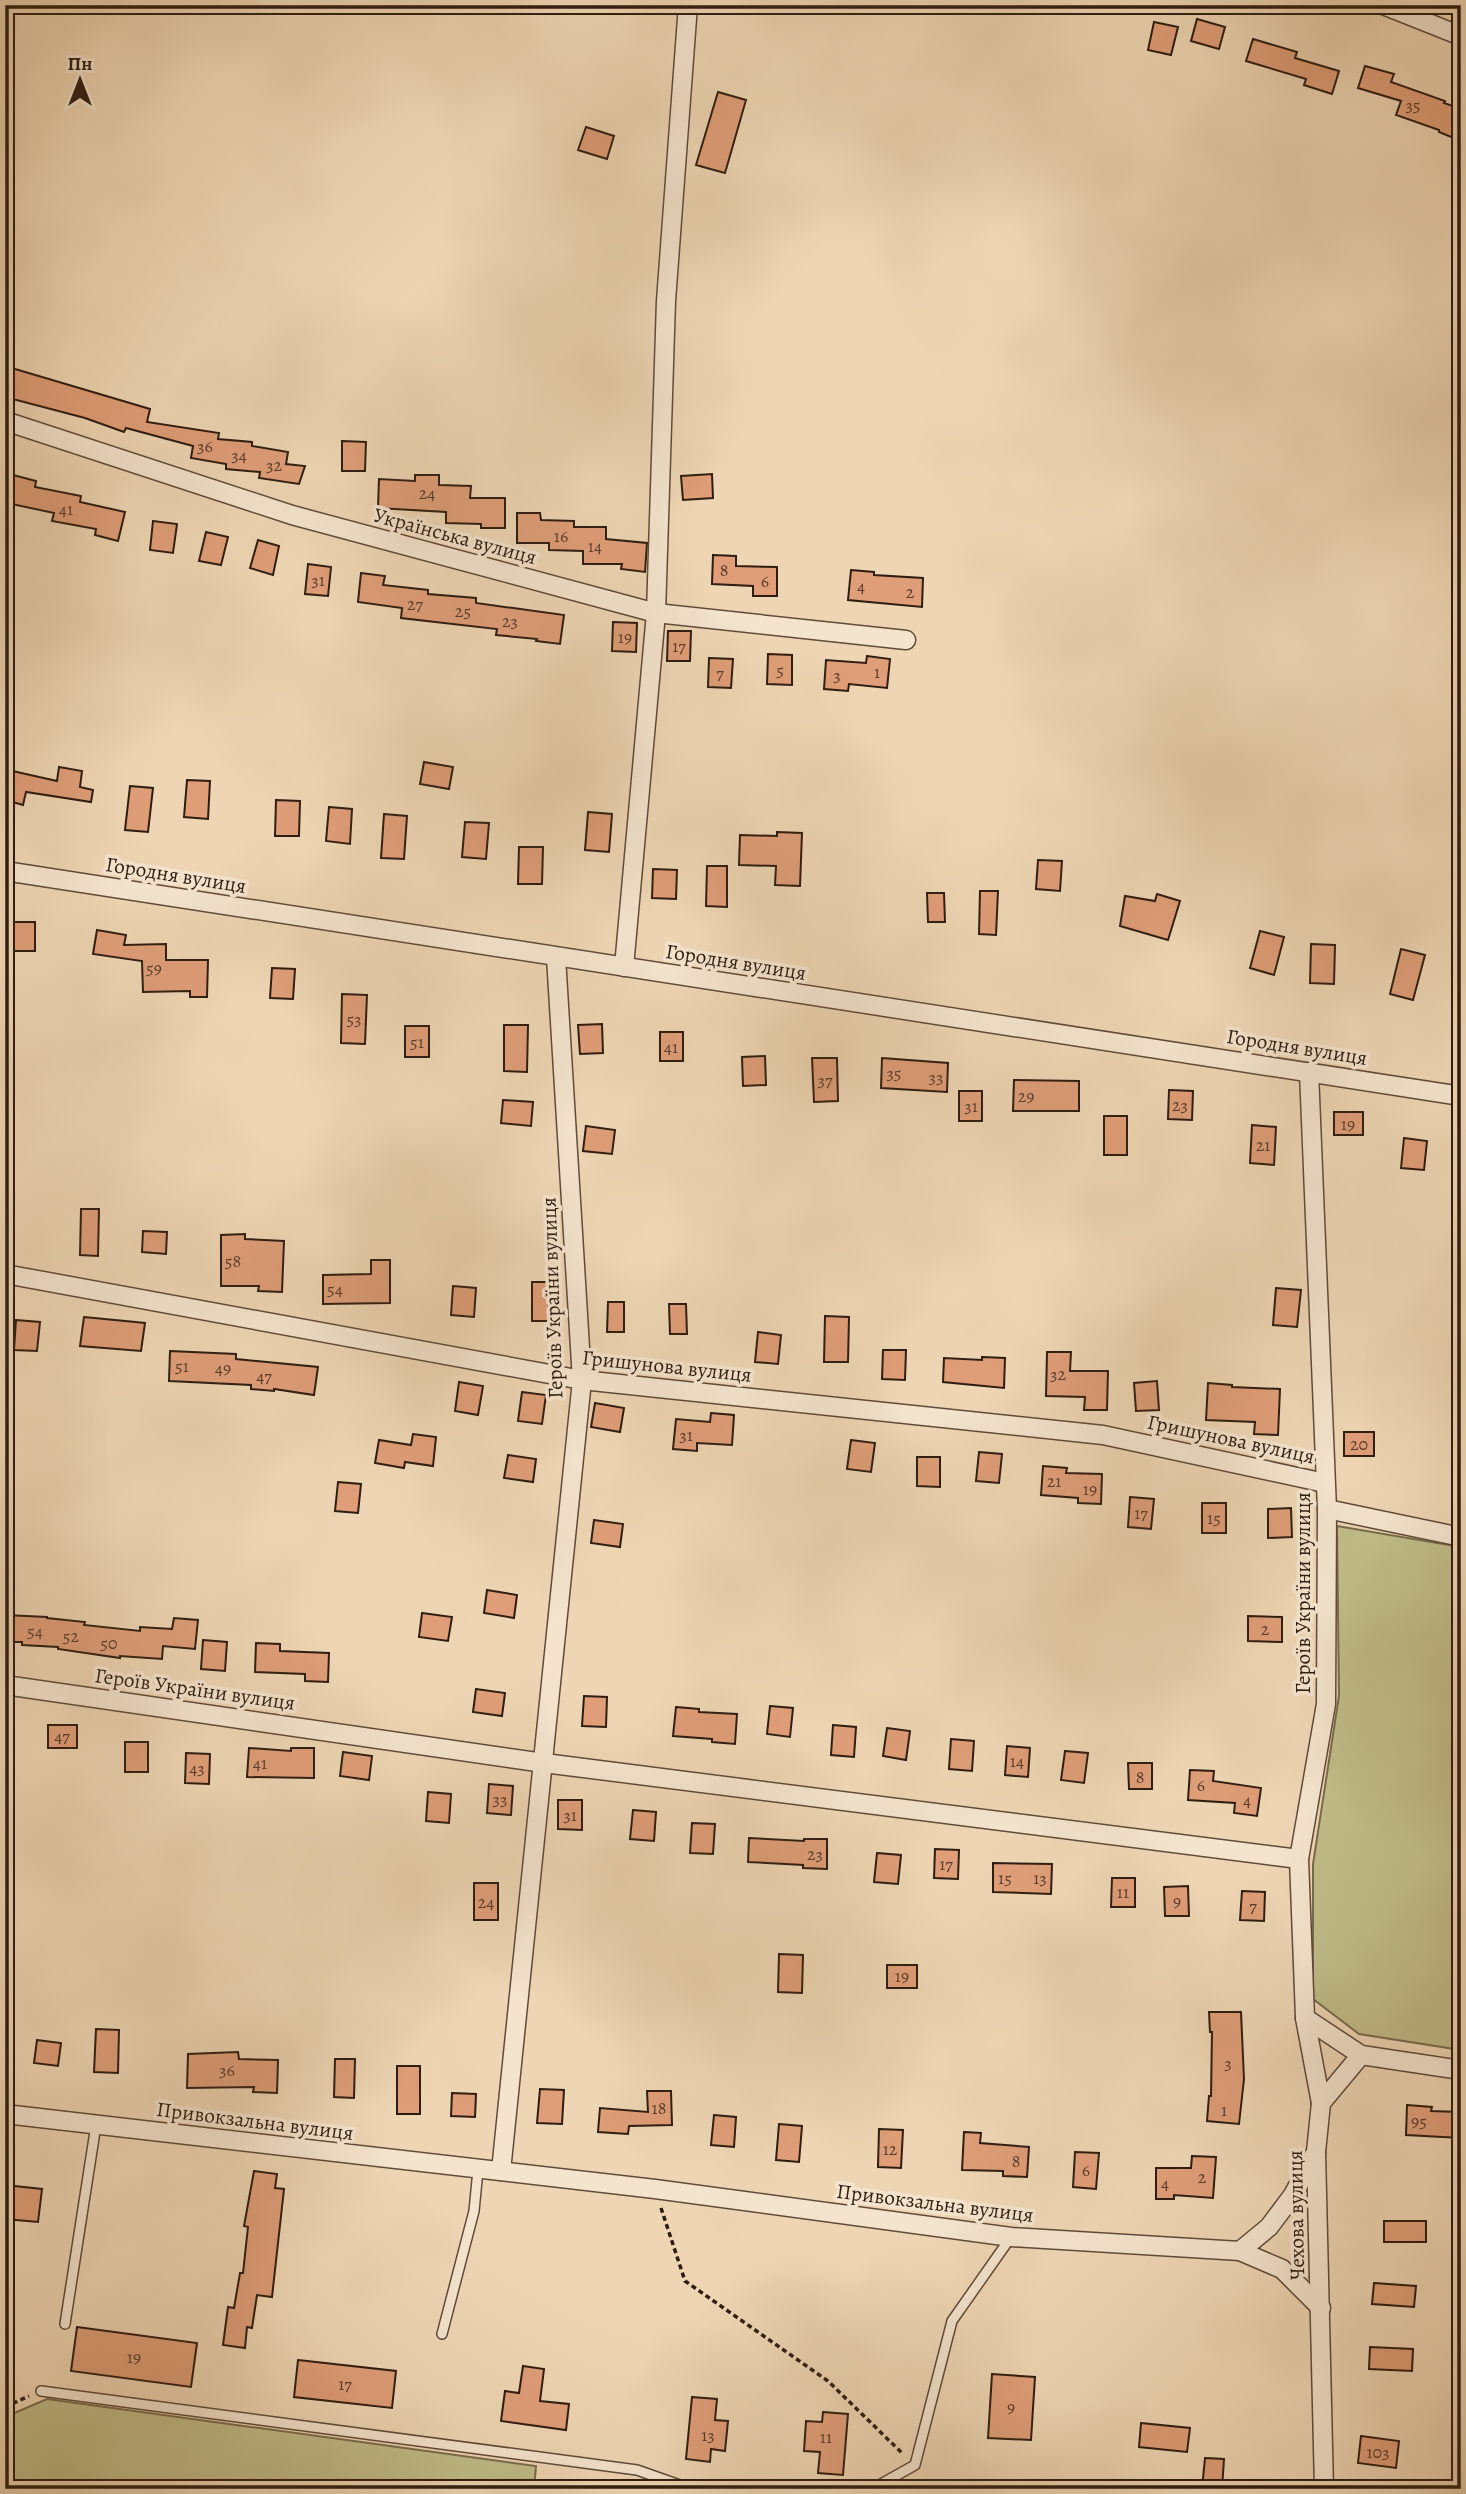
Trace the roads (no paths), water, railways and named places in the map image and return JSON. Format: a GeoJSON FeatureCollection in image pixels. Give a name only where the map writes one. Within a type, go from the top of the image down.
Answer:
{"type":"FeatureCollection","features":[{"type":"Feature","properties":{"kind":"street"},"geometry":{"type":"LineString","coordinates":[[624,967],[656,613],[666,301],[688,5]]}},
{"type":"Feature","properties":{"kind":"street"},"geometry":{"type":"LineString","coordinates":[[1383,5],[1461,36]]}},
{"type":"Feature","properties":{"kind":"street","name":"Українська вулиця"},"geometry":{"type":"LineString","coordinates":[[5,421],[292,515],[656,613],[906,640]]}},
{"type":"Feature","properties":{"kind":"street","name":"Городня вулиця"},"geometry":{"type":"LineString","coordinates":[[5,871],[1461,1096]]}},
{"type":"Feature","properties":{"kind":"street","name":"Героїв України вулиця"},"geometry":{"type":"LineString","coordinates":[[544,1763],[582,1380],[556,957]]}},
{"type":"Feature","properties":{"kind":"street","name":"Героїв України вулиця"},"geometry":{"type":"LineString","coordinates":[[1309,1072],[1327,1509],[1326,1704],[1298,1859],[1305,2018],[1321,2103]]}},
{"type":"Feature","properties":{"kind":"street","name":"Гришунова вулиця"},"geometry":{"type":"LineString","coordinates":[[5,1274],[582,1380],[1103,1435],[1325,1483]]}},
{"type":"Feature","properties":{"kind":"street"},"geometry":{"type":"LineString","coordinates":[[1327,1509],[1461,1537]]}},
{"type":"Feature","properties":{"kind":"street","name":"Героїв України вулиця"},"geometry":{"type":"LineString","coordinates":[[5,1685],[544,1763],[1298,1859]]}},
{"type":"Feature","properties":{"kind":"street"},"geometry":{"type":"LineString","coordinates":[[501,2171],[544,1763]]}},
{"type":"Feature","properties":{"kind":"street"},"geometry":{"type":"LineString","coordinates":[[1305,2018],[1361,2055],[1461,2070]]}},
{"type":"Feature","properties":{"kind":"street"},"geometry":{"type":"LineString","coordinates":[[1321,2103],[1361,2055]]}},
{"type":"Feature","properties":{"kind":"street","name":"Чехова вулиця"},"geometry":{"type":"LineString","coordinates":[[1321,2103],[1316,2152],[1324,2489]]}},
{"type":"Feature","properties":{"kind":"street","name":"Привокзальна вулиця"},"geometry":{"type":"LineString","coordinates":[[5,2114],[655,2189],[1011,2237],[1240,2251],[1282,2269],[1321,2308]]}},
{"type":"Feature","properties":{"kind":"street"},"geometry":{"type":"LineString","coordinates":[[1240,2251],[1269,2227],[1293,2195],[1316,2152]]}},
{"type":"Feature","properties":{"kind":"lane"},"geometry":{"type":"LineString","coordinates":[[65,2325],[96,2125]]}},
{"type":"Feature","properties":{"kind":"lane"},"geometry":{"type":"LineString","coordinates":[[442,2334],[474,2211],[478,2170]]}},
{"type":"Feature","properties":{"kind":"lane"},"geometry":{"type":"LineString","coordinates":[[872,2489],[915,2465],[952,2321],[1011,2237]]}},
{"type":"Feature","properties":{"kind":"lane"},"geometry":{"type":"LineString","coordinates":[[41,2391],[637,2470],[691,2489]]}}]}
